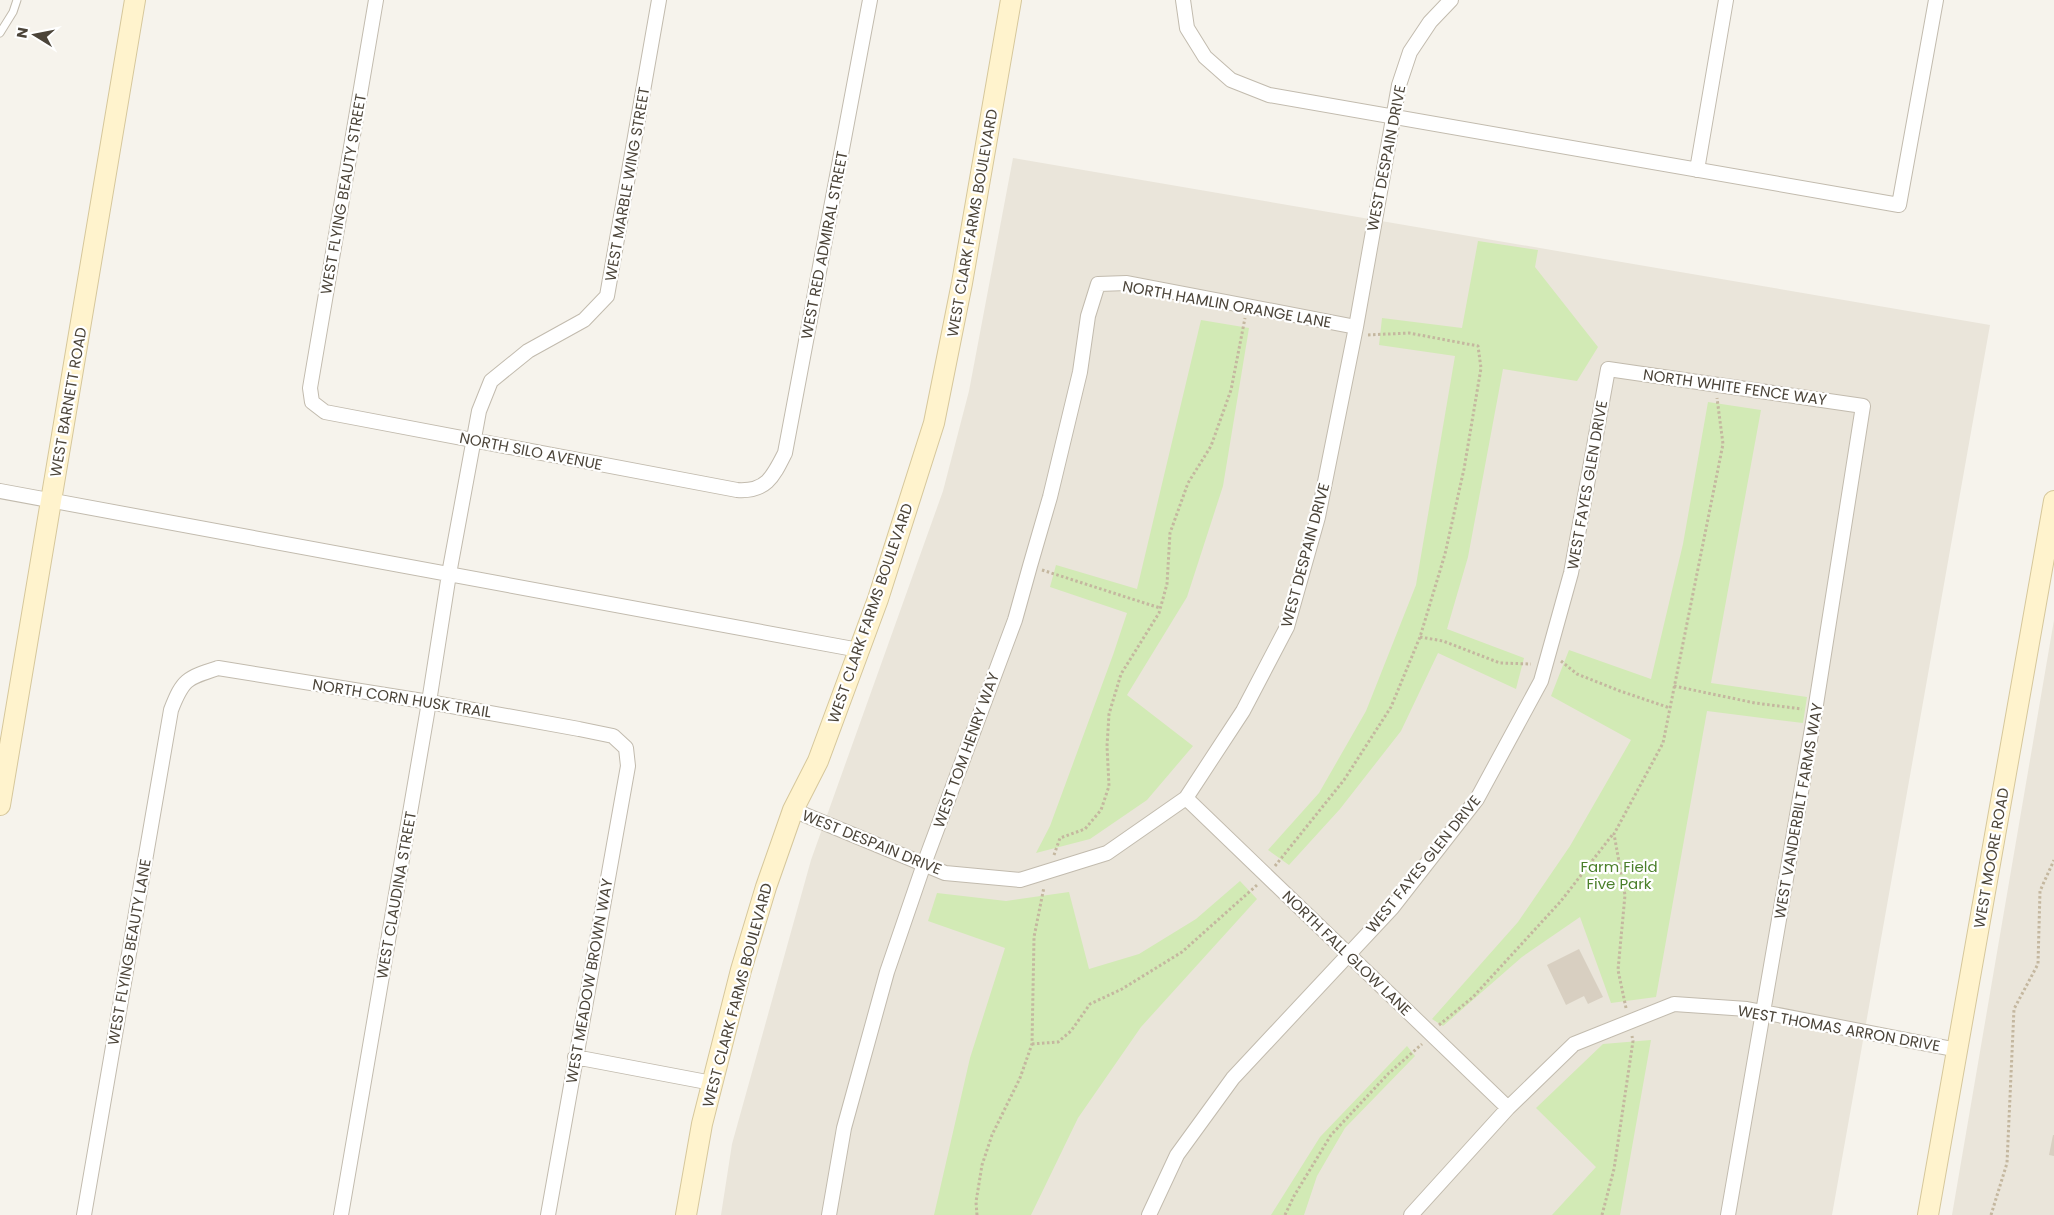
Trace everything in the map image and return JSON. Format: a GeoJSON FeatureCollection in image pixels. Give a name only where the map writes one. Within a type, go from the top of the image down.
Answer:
{"type":"FeatureCollection","features":[{"type":"Feature","properties":{"kind":"street","name":"WEST BARNETT ROAD"},"geometry":{"type":"LineString","coordinates":[[0,805],[136,0]]}},
{"type":"Feature","properties":{"kind":"street","name":"WEST FLYING BEAUTY STREET"},"geometry":{"type":"LineString","coordinates":[[310,388],[376,0]]}},
{"type":"Feature","properties":{"kind":"street","name":"WEST MARBLE WING STREET"},"geometry":{"type":"LineString","coordinates":[[449,574],[479,411],[491,381],[528,351],[584,320],[607,296],[659,0]]}},
{"type":"Feature","properties":{"kind":"street","name":"WEST RED ADMIRAL STREET"},"geometry":{"type":"LineString","coordinates":[[765,484],[776,471],[785,453],[870,0]]}},
{"type":"Feature","properties":{"kind":"street","name":"WEST CLARK FARMS BOULEVARD"},"geometry":{"type":"LineString","coordinates":[[686,1215],[702,1124],[741,970],[763,896],[793,810],[818,761],[878,599],[934,423],[962,283],[1011,0]]}},
{"type":"Feature","properties":{"kind":"street"},"geometry":{"type":"LineString","coordinates":[[1182,0],[1187,28],[1205,57],[1231,80],[1269,95],[1899,206],[1936,0]]}},
{"type":"Feature","properties":{"kind":"street","name":"WEST DESPAIN DRIVE"},"geometry":{"type":"LineString","coordinates":[[793,810],[945,873],[1020,880],[1108,853],[1186,798],[1243,711],[1287,626],[1318,517],[1355,331],[1399,84],[1410,52],[1430,22],[1451,0]]}},
{"type":"Feature","properties":{"kind":"street"},"geometry":{"type":"LineString","coordinates":[[1697,170],[1726,0]]}},
{"type":"Feature","properties":{"kind":"street","name":"NORTH HAMLIN ORANGE LANE"},"geometry":{"type":"LineString","coordinates":[[1098,284],[1127,284],[1247,306],[1355,331]]}},
{"type":"Feature","properties":{"kind":"street","name":"WEST TOM HENRY WAY"},"geometry":{"type":"LineString","coordinates":[[829,1215],[844,1128],[887,972],[924,864],[1015,620],[1050,497],[1080,372],[1088,316],[1098,284]]}},
{"type":"Feature","properties":{"kind":"street","name":"NORTH WHITE FENCE WAY"},"geometry":{"type":"LineString","coordinates":[[1608,369],[1863,406]]}},
{"type":"Feature","properties":{"kind":"street","name":"WEST FAYES GLEN DRIVE"},"geometry":{"type":"LineString","coordinates":[[1149,1215],[1177,1155],[1233,1078],[1392,908],[1477,799],[1541,681],[1571,573],[1608,369]]}},
{"type":"Feature","properties":{"kind":"street","name":"NORTH SILO AVENUE"},"geometry":{"type":"LineString","coordinates":[[310,388],[312,402],[325,412],[737,490],[752,491],[765,484]]}},
{"type":"Feature","properties":{"kind":"street","name":"WEST VANDERBILT FARMS WAY"},"geometry":{"type":"LineString","coordinates":[[1728,1215],[1815,711],[1863,406]]}},
{"type":"Feature","properties":{"kind":"street"},"geometry":{"type":"LineString","coordinates":[[0,491],[859,650]]}},
{"type":"Feature","properties":{"kind":"street","name":"WEST MOORE ROAD"},"geometry":{"type":"LineString","coordinates":[[1928,1215],[2054,501]]}},
{"type":"Feature","properties":{"kind":"street","name":"WEST CLAUDINA STREET"},"geometry":{"type":"LineString","coordinates":[[341,1215],[429,702],[449,574]]}},
{"type":"Feature","properties":{"kind":"street","name":"NORTH CORN HUSK TRAIL"},"geometry":{"type":"LineString","coordinates":[[179,690],[191,677],[218,668],[429,702],[613,736],[626,748]]}},
{"type":"Feature","properties":{"kind":"street","name":"WEST FLYING BEAUTY LANE"},"geometry":{"type":"LineString","coordinates":[[84,1215],[171,710],[179,690]]}},
{"type":"Feature","properties":{"kind":"street","name":"WEST MEADOW BROWN WAY"},"geometry":{"type":"LineString","coordinates":[[548,1215],[628,766],[626,748]]}},
{"type":"Feature","properties":{"kind":"street","name":"NORTH FALL GLOW LANE"},"geometry":{"type":"LineString","coordinates":[[1186,798],[1508,1108]]}},
{"type":"Feature","properties":{"kind":"street","name":"WEST THOMAS ARRON DRIVE"},"geometry":{"type":"LineString","coordinates":[[1411,1215],[1508,1108],[1574,1044],[1674,1004],[1747,1009],[1958,1050]]}},
{"type":"Feature","properties":{"kind":"street"},"geometry":{"type":"LineString","coordinates":[[575,1057],[712,1083]]}},
{"type":"Feature","properties":{"kind":"lane"},"geometry":{"type":"LineString","coordinates":[[0,33],[13,12],[17,0]]}},
{"type":"Feature","properties":{"kind":"path"},"geometry":{"type":"LineString","coordinates":[[976,1215],[976,1202],[982,1165],[992,1135],[1020,1078],[1032,1044],[1034,937],[1048,871],[1060,838],[1084,828],[1101,810],[1109,786],[1108,714],[1121,674],[1160,608],[1167,584],[1170,533],[1188,483],[1211,446],[1231,390],[1247,306]]}},
{"type":"Feature","properties":{"kind":"path"},"geometry":{"type":"LineString","coordinates":[[1032,1044],[1058,1042],[1071,1031],[1090,1004],[1122,988],[1182,952],[1267,877],[1344,780],[1391,707],[1420,637],[1445,554],[1464,469],[1480,368],[1478,346],[1409,333],[1355,331]]}},
{"type":"Feature","properties":{"kind":"path"},"geometry":{"type":"LineString","coordinates":[[1285,1215],[1294,1196],[1331,1135],[1388,1074],[1432,1035],[1441,1022],[1472,997],[1561,901],[1614,834],[1663,743],[1723,444],[1716,385]]}},
{"type":"Feature","properties":{"kind":"path"},"geometry":{"type":"LineString","coordinates":[[1030,566],[1160,608]]}},
{"type":"Feature","properties":{"kind":"path"},"geometry":{"type":"LineString","coordinates":[[1420,637],[1443,640],[1500,663],[1534,664],[1549,651],[1577,674],[1670,708]]}},
{"type":"Feature","properties":{"kind":"path"},"geometry":{"type":"LineString","coordinates":[[1674,686],[1754,703],[1815,711]]}},
{"type":"Feature","properties":{"kind":"path"},"geometry":{"type":"LineString","coordinates":[[1602,1215],[1614,1169],[1633,1041],[1618,970],[1626,895],[1614,834]]}},
{"type":"Feature","properties":{"kind":"path"},"geometry":{"type":"LineString","coordinates":[[1991,1215],[2007,1163],[2014,1009],[2038,964],[2040,891],[2054,860]]}},
{"type":"Feature","properties":{"kind":"shaded area"},"geometry":{"type":"Polygon","coordinates":[[[1013,158],[1990,325],[1832,1215],[721,1215],[732,1144],[811,860],[943,491],[969,391],[1013,158]]]}},
{"type":"Feature","properties":{"kind":"shaded area"},"geometry":{"type":"Polygon","coordinates":[[[2054,620],[2054,1215],[1952,1215],[2054,620]]]}},
{"type":"Feature","properties":{"kind":"green space"},"geometry":{"type":"Polygon","coordinates":[[[1478,241],[1538,250],[1535,267],[1598,347],[1577,381],[1503,369],[1468,557],[1447,629],[1524,658],[1516,689],[1438,653],[1401,731],[1340,809],[1289,865],[1268,850],[1319,793],[1366,711],[1416,585],[1455,356],[1379,345],[1382,318],[1462,328],[1478,241]]]}},
{"type":"Feature","properties":{"kind":"green space"},"geometry":{"type":"Polygon","coordinates":[[[1201,320],[1249,328],[1223,486],[1187,597],[1127,695],[1193,746],[1147,800],[1090,839],[1036,853],[1050,826],[1127,613],[1050,587],[1056,565],[1137,589],[1201,320]]]}},
{"type":"Feature","properties":{"kind":"green space","name":"Farm Field Five Park"},"geometry":{"type":"Polygon","coordinates":[[[1708,402],[1761,410],[1711,683],[1807,697],[1803,723],[1707,711],[1656,997],[1611,1003],[1580,917],[1522,957],[1443,1026],[1432,1019],[1518,922],[1570,846],[1631,740],[1551,696],[1569,650],[1651,679],[1683,544],[1708,402]]]}},
{"type":"Feature","properties":{"kind":"green space"},"geometry":{"type":"Polygon","coordinates":[[[1240,881],[1257,899],[1141,1027],[1078,1118],[1031,1215],[934,1215],[970,1058],[1005,948],[928,921],[937,893],[1006,901],[1069,892],[1089,969],[1139,954],[1196,919],[1240,881]]]}},
{"type":"Feature","properties":{"kind":"green space"},"geometry":{"type":"Polygon","coordinates":[[[1651,1040],[1620,1215],[1552,1215],[1596,1167],[1536,1108],[1603,1044],[1651,1040]]]}},
{"type":"Feature","properties":{"kind":"green space"},"geometry":{"type":"Polygon","coordinates":[[[1407,1046],[1415,1056],[1345,1128],[1317,1176],[1304,1215],[1271,1215],[1320,1137],[1407,1046]]]}},
{"type":"Feature","properties":{"kind":"building"},"geometry":{"type":"Polygon","coordinates":[[[1579,949],[1603,997],[1588,1004],[1584,996],[1566,1005],[1547,965],[1579,949]]]}},
{"type":"Feature","properties":{"kind":"building"},"geometry":{"type":"Polygon","coordinates":[[[2054,1135],[2054,1156],[2049,1155],[2054,1135]]]}}]}
